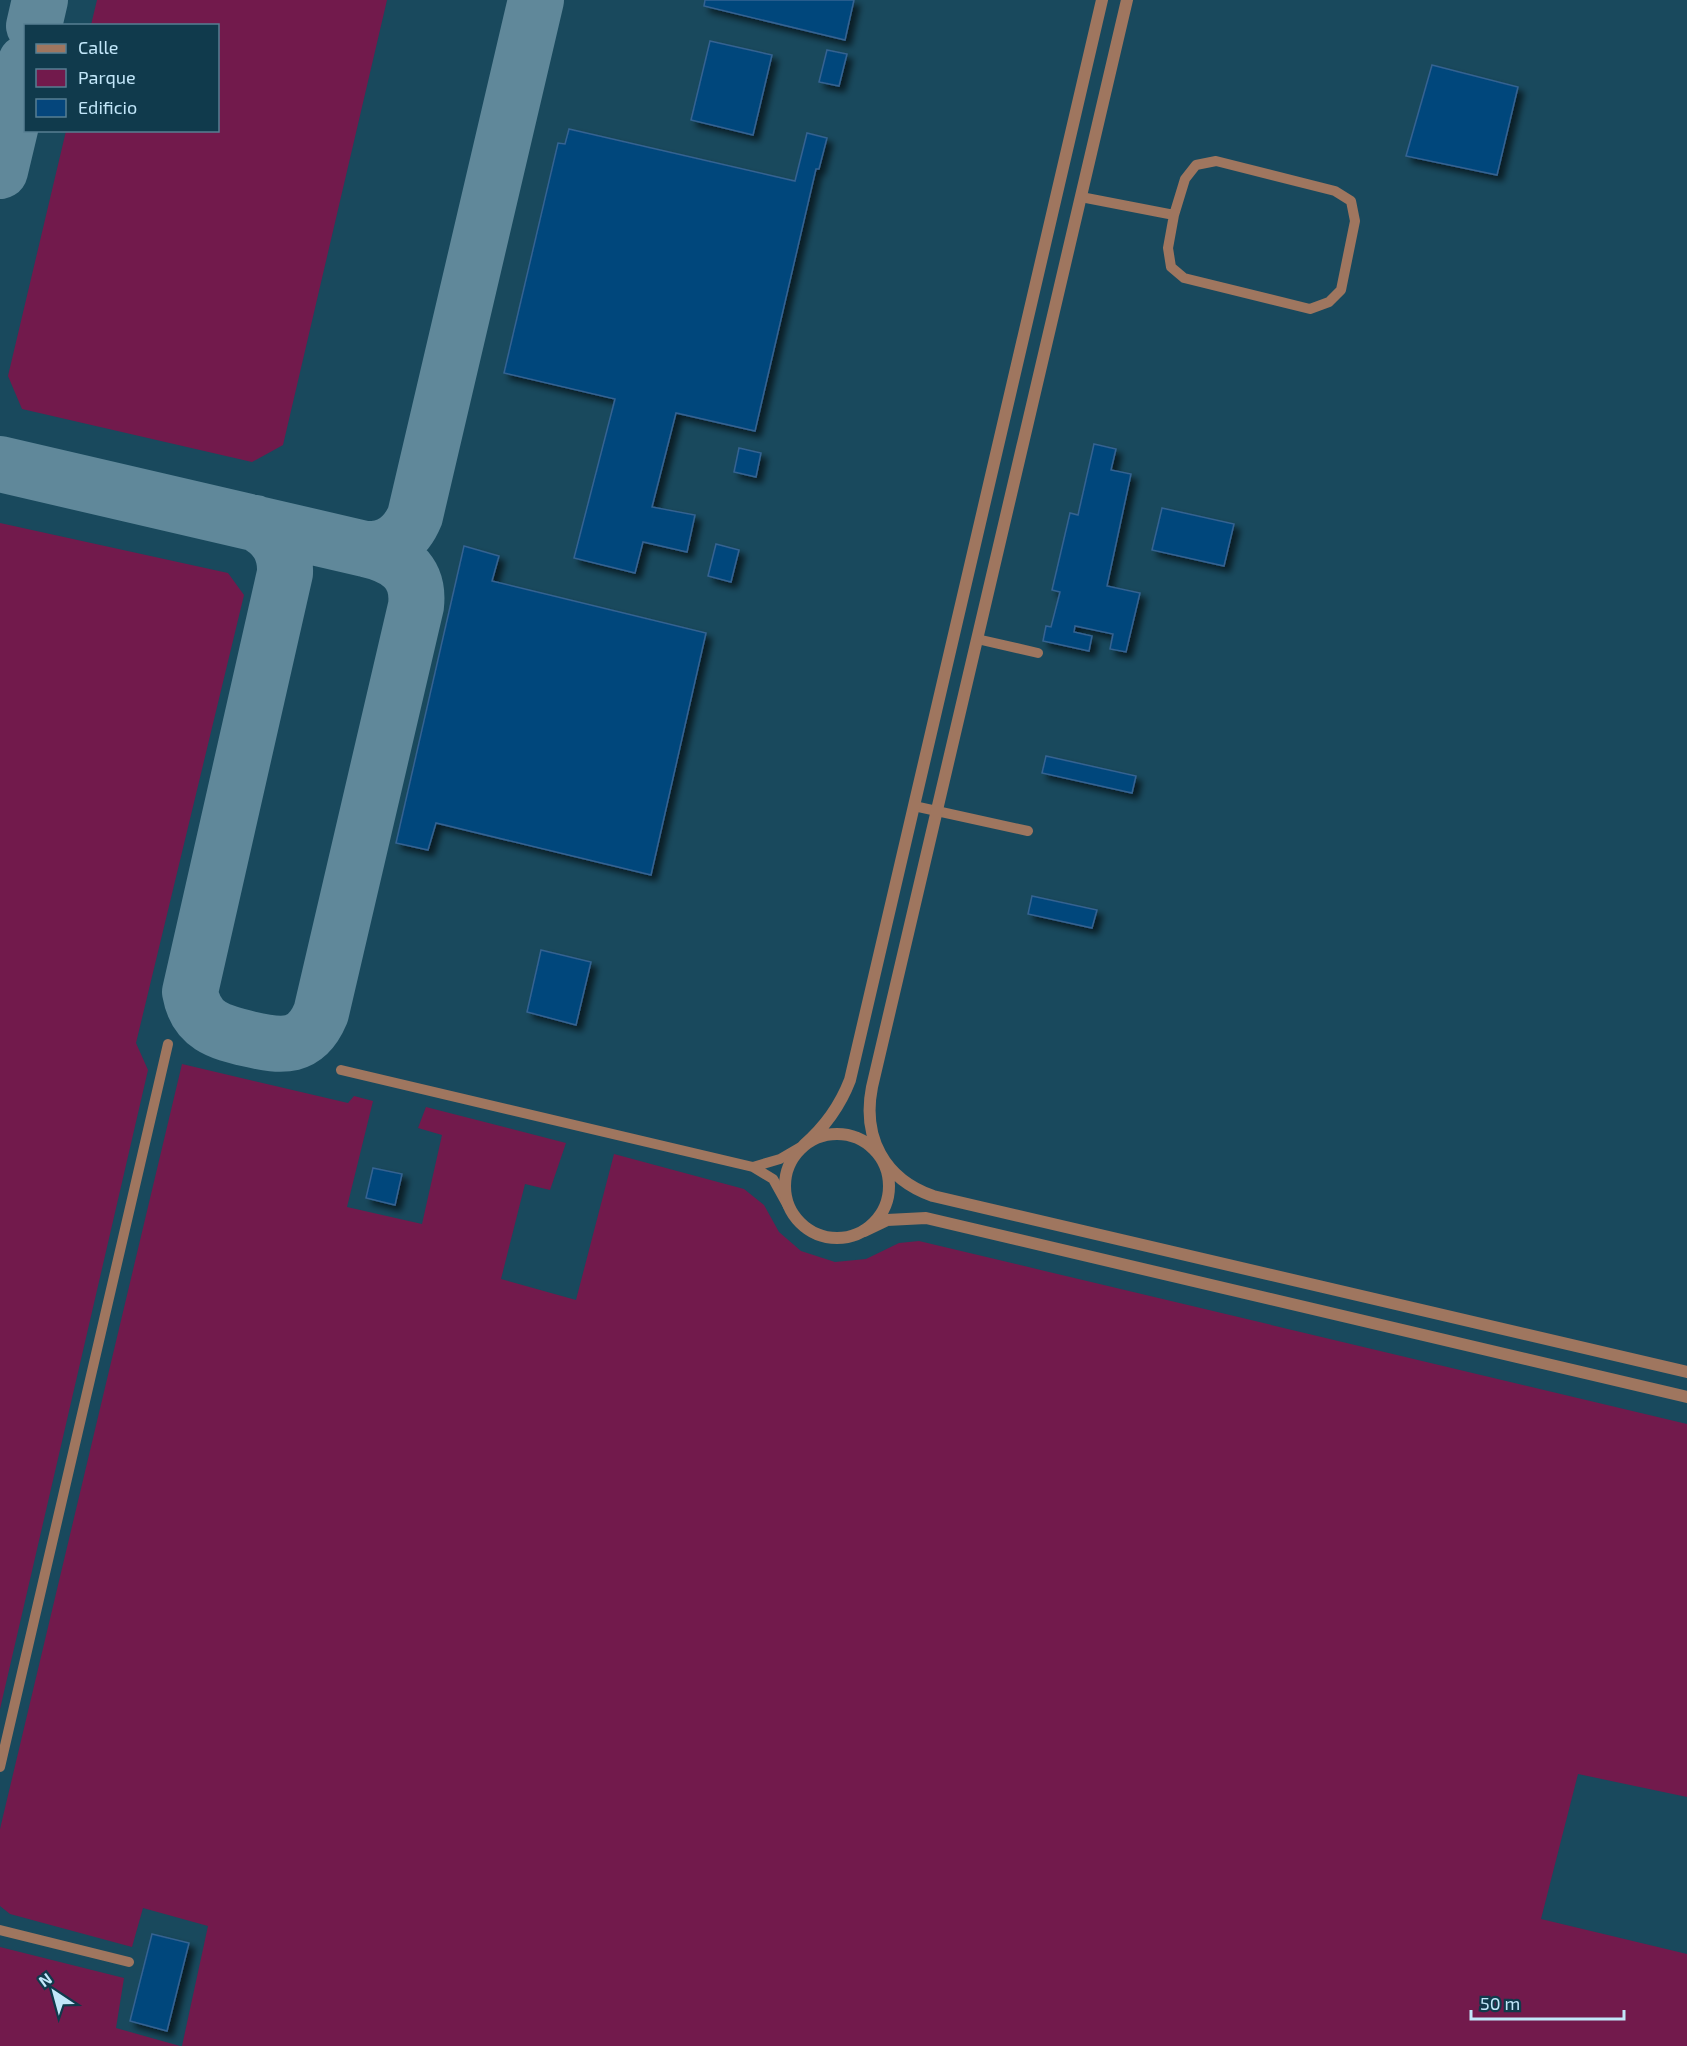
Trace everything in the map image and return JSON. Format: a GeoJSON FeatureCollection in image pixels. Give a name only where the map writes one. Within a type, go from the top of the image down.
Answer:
{"type":"FeatureCollection","features":[{"type":"Feature","properties":{"kind":"street"},"geometry":{"type":"LineString","coordinates":[[1102,0],[850,1080],[837,1109],[795,1155],[786,1173],[785,1193],[789,1206],[800,1222],[815,1233],[840,1238],[864,1231],[887,1220],[926,1218],[1687,1397]]}},
{"type":"Feature","properties":{"kind":"street"},"geometry":{"type":"LineString","coordinates":[[864,1231],[875,1222],[888,1197],[886,1168],[870,1129],[869,1101],[1127,0]]}},
{"type":"Feature","properties":{"kind":"street"},"geometry":{"type":"LineString","coordinates":[[804,1145],[816,1137],[845,1134],[870,1145],[897,1177],[933,1196],[1687,1372]]}},
{"type":"Feature","properties":{"kind":"lane"},"geometry":{"type":"LineString","coordinates":[[1216,161],[1335,191],[1351,201],[1355,221],[1341,290],[1329,302],[1310,309],[1184,278],[1171,267],[1168,248],[1174,215],[1185,178],[1196,165],[1216,161]]}},
{"type":"Feature","properties":{"kind":"lane"},"geometry":{"type":"LineString","coordinates":[[1081,197],[1174,215]]}},
{"type":"Feature","properties":{"kind":"lane"},"geometry":{"type":"LineString","coordinates":[[977,639],[1038,653]]}},
{"type":"Feature","properties":{"kind":"lane"},"geometry":{"type":"LineString","coordinates":[[914,806],[1028,831]]}},
{"type":"Feature","properties":{"kind":"lane"},"geometry":{"type":"LineString","coordinates":[[0,1767],[168,1044]]}},
{"type":"Feature","properties":{"kind":"lane"},"geometry":{"type":"LineString","coordinates":[[341,1070],[753,1167],[773,1179],[789,1206]]}},
{"type":"Feature","properties":{"kind":"lane"},"geometry":{"type":"LineString","coordinates":[[753,1167],[780,1159],[804,1145]]}},
{"type":"Feature","properties":{"kind":"lane"},"geometry":{"type":"LineString","coordinates":[[0,1930],[129,1962]]}},
{"type":"Feature","properties":{"kind":"shaded area"},"geometry":{"type":"Polygon","coordinates":[[[0,0],[1687,0],[1687,2046],[0,2046],[0,0]]]}},
{"type":"Feature","properties":{"kind":"green space"},"geometry":{"type":"Polygon","coordinates":[[[97,0],[387,0],[283,445],[252,462],[22,409],[8,376],[66,132],[219,132],[219,24],[91,24],[97,0]]]}},
{"type":"Feature","properties":{"kind":"green space"},"geometry":{"type":"Polygon","coordinates":[[[0,523],[228,573],[244,595],[136,1043],[148,1070],[0,1709],[0,523]]]}},
{"type":"Feature","properties":{"kind":"green space"},"geometry":{"type":"Polygon","coordinates":[[[182,1064],[348,1103],[354,1096],[373,1101],[347,1207],[422,1224],[442,1135],[418,1128],[426,1107],[566,1143],[550,1190],[525,1184],[501,1279],[576,1300],[614,1154],[744,1189],[764,1205],[779,1232],[801,1251],[835,1262],[866,1259],[899,1243],[919,1241],[1687,1424],[1687,1797],[1578,1774],[1541,1919],[1687,1954],[1687,2046],[182,2046],[208,1926],[143,1908],[132,1947],[10,1914],[0,1906],[0,1829],[182,1064]]]}},
{"type":"Feature","properties":{"kind":"green space"},"geometry":{"type":"Polygon","coordinates":[[[0,1947],[124,1978],[116,2028],[180,2046],[0,2046],[0,1947]]]}},
{"type":"Feature","properties":{"kind":"building"},"geometry":{"type":"Polygon","coordinates":[[[705,0],[854,0],[845,40],[704,6],[705,0]]]}},
{"type":"Feature","properties":{"kind":"building"},"geometry":{"type":"Polygon","coordinates":[[[710,41],[772,55],[753,135],[691,120],[710,41]]]}},
{"type":"Feature","properties":{"kind":"building"},"geometry":{"type":"Polygon","coordinates":[[[827,50],[847,54],[839,86],[819,82],[827,50]]]}},
{"type":"Feature","properties":{"kind":"building"},"geometry":{"type":"Polygon","coordinates":[[[1432,65],[1518,87],[1497,175],[1406,156],[1432,65]]]}},
{"type":"Feature","properties":{"kind":"building"},"geometry":{"type":"Polygon","coordinates":[[[569,129],[795,181],[807,133],[827,138],[819,169],[816,169],[755,431],[676,413],[652,507],[695,515],[687,552],[643,542],[635,573],[574,558],[615,399],[504,373],[558,143],[565,144],[569,129]]]}},
{"type":"Feature","properties":{"kind":"building"},"geometry":{"type":"Polygon","coordinates":[[[1094,444],[1116,449],[1111,470],[1131,474],[1107,586],[1140,593],[1126,652],[1110,649],[1113,634],[1075,626],[1074,632],[1092,636],[1089,651],[1043,641],[1046,626],[1051,627],[1060,592],[1052,590],[1070,513],[1078,515],[1094,444]]]}},
{"type":"Feature","properties":{"kind":"building"},"geometry":{"type":"Polygon","coordinates":[[[739,448],[761,453],[756,477],[734,472],[739,448]]]}},
{"type":"Feature","properties":{"kind":"building"},"geometry":{"type":"Polygon","coordinates":[[[1162,508],[1234,524],[1224,566],[1152,550],[1162,508]]]}},
{"type":"Feature","properties":{"kind":"building"},"geometry":{"type":"Polygon","coordinates":[[[716,544],[739,550],[731,582],[708,576],[716,544]]]}},
{"type":"Feature","properties":{"kind":"building"},"geometry":{"type":"Polygon","coordinates":[[[464,546],[499,556],[492,581],[706,633],[651,875],[436,823],[428,850],[396,843],[464,546]]]}},
{"type":"Feature","properties":{"kind":"building"},"geometry":{"type":"Polygon","coordinates":[[[1046,756],[1136,776],[1132,793],[1042,773],[1046,756]]]}},
{"type":"Feature","properties":{"kind":"building"},"geometry":{"type":"Polygon","coordinates":[[[1032,896],[1097,910],[1092,928],[1028,914],[1032,896]]]}},
{"type":"Feature","properties":{"kind":"building"},"geometry":{"type":"Polygon","coordinates":[[[541,950],[591,962],[576,1025],[527,1012],[541,950]]]}},
{"type":"Feature","properties":{"kind":"building"},"geometry":{"type":"Polygon","coordinates":[[[373,1168],[402,1174],[395,1205],[366,1198],[373,1168]]]}},
{"type":"Feature","properties":{"kind":"building"},"geometry":{"type":"Polygon","coordinates":[[[152,1934],[189,1943],[167,2031],[130,2021],[152,1934]]]}},
{"type":"Feature","properties":{"kind":"taxiway"},"geometry":{"type":"LineString","coordinates":[[34,24],[40,0]]}},
{"type":"Feature","properties":{"kind":"taxiway"},"geometry":{"type":"LineString","coordinates":[[365,549],[382,547],[396,541],[407,531],[415,516],[536,0]]}},
{"type":"Feature","properties":{"kind":"taxiway"},"geometry":{"type":"LineString","coordinates":[[0,171],[24,70]]}},
{"type":"Feature","properties":{"kind":"taxiway"},"geometry":{"type":"LineString","coordinates":[[0,464],[365,549],[387,556],[404,567],[410,574],[414,583],[416,606],[321,1013],[315,1025],[301,1039],[283,1044],[261,1042],[210,1026],[198,1013],[190,992],[285,573],[284,557],[278,544],[269,532],[262,527],[255,523]]}}]}
